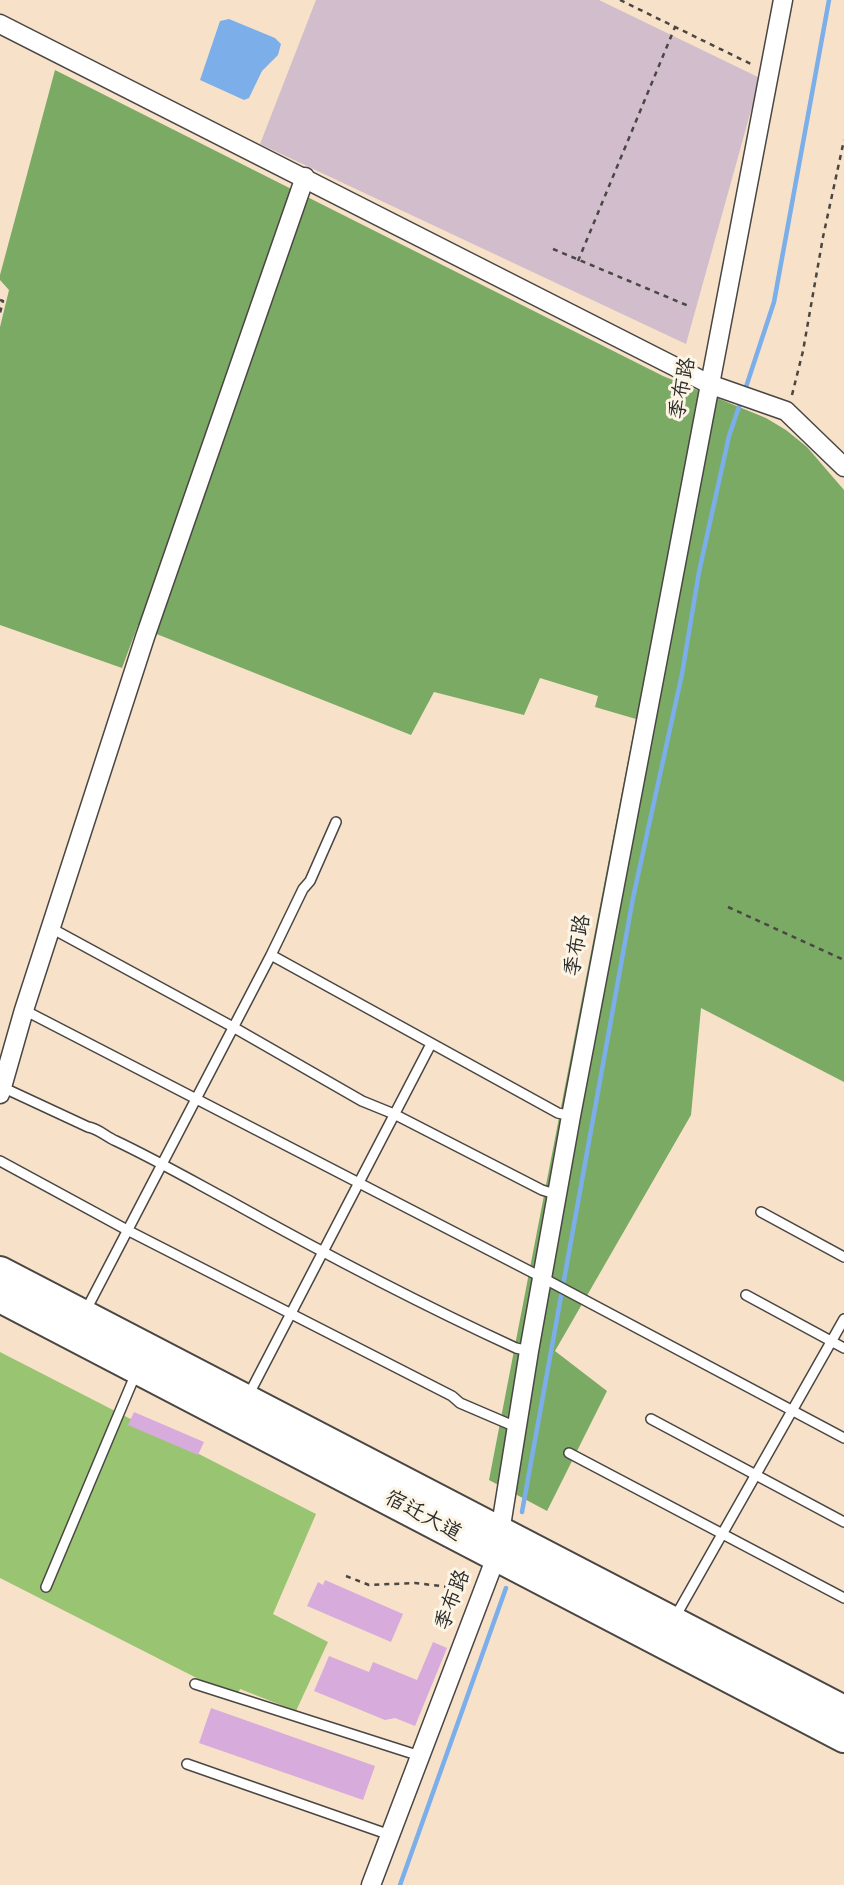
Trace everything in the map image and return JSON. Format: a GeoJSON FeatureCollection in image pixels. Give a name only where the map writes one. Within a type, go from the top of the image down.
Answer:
{"type":"FeatureCollection","features":[{"type":"Feature","properties":{"kind":"main road","name":"宿迁大道"},"geometry":{"type":"LineString","coordinates":[[0,1271],[247,1400],[844,1738]]}},
{"type":"Feature","properties":{"kind":"main road","name":"宿迁大道"},"geometry":{"type":"LineString","coordinates":[[0,1298],[138,1370],[498,1544],[673,1621],[844,1710]]}},
{"type":"Feature","properties":{"kind":"street","name":"季布路"},"geometry":{"type":"LineString","coordinates":[[371,1885],[483,1592],[498,1544],[529,1351],[550,1281],[558,1195],[570,1116],[783,0]]}},
{"type":"Feature","properties":{"kind":"street"},"geometry":{"type":"LineString","coordinates":[[0,24],[709,384],[786,411],[844,467]]}},
{"type":"Feature","properties":{"kind":"street"},"geometry":{"type":"LineString","coordinates":[[1,1091],[24,1010],[145,637],[305,177]]}},
{"type":"Feature","properties":{"kind":"lane"},"geometry":{"type":"LineString","coordinates":[[84,1315],[271,956],[303,889],[310,881],[336,822]]}},
{"type":"Feature","properties":{"kind":"lane"},"geometry":{"type":"LineString","coordinates":[[51,928],[362,1101],[394,1114],[542,1190],[558,1195]]}},
{"type":"Feature","properties":{"kind":"lane"},"geometry":{"type":"LineString","coordinates":[[271,956],[558,1113],[570,1116]]}},
{"type":"Feature","properties":{"kind":"lane"},"geometry":{"type":"LineString","coordinates":[[24,1010],[359,1185],[550,1281],[844,1438]]}},
{"type":"Feature","properties":{"kind":"lane"},"geometry":{"type":"LineString","coordinates":[[247,1400],[431,1044]]}},
{"type":"Feature","properties":{"kind":"lane"},"geometry":{"type":"LineString","coordinates":[[1,1091],[97,1129],[425,1307],[516,1349],[529,1351]]}},
{"type":"Feature","properties":{"kind":"lane"},"geometry":{"type":"LineString","coordinates":[[0,1161],[129,1231],[452,1396],[460,1403],[516,1427]]}},
{"type":"Feature","properties":{"kind":"lane"},"geometry":{"type":"LineString","coordinates":[[761,1212],[844,1257]]}},
{"type":"Feature","properties":{"kind":"lane"},"geometry":{"type":"LineString","coordinates":[[746,1295],[844,1348]]}},
{"type":"Feature","properties":{"kind":"lane"},"geometry":{"type":"LineString","coordinates":[[673,1621],[844,1319]]}},
{"type":"Feature","properties":{"kind":"lane"},"geometry":{"type":"LineString","coordinates":[[46,1587],[138,1370]]}},
{"type":"Feature","properties":{"kind":"lane"},"geometry":{"type":"LineString","coordinates":[[650,1419],[844,1522]]}},
{"type":"Feature","properties":{"kind":"lane"},"geometry":{"type":"LineString","coordinates":[[569,1453],[844,1598]]}},
{"type":"Feature","properties":{"kind":"lane"},"geometry":{"type":"LineString","coordinates":[[195,1684],[420,1756]]}},
{"type":"Feature","properties":{"kind":"lane"},"geometry":{"type":"LineString","coordinates":[[187,1764],[390,1835]]}},
{"type":"Feature","properties":{"kind":"path"},"geometry":{"type":"LineString","coordinates":[[620,0],[769,73]]}},
{"type":"Feature","properties":{"kind":"path"},"geometry":{"type":"LineString","coordinates":[[578,261],[675,27]]}},
{"type":"Feature","properties":{"kind":"path"},"geometry":{"type":"LineString","coordinates":[[786,411],[803,351],[823,237],[844,140]]}},
{"type":"Feature","properties":{"kind":"path"},"geometry":{"type":"LineString","coordinates":[[553,249],[691,307]]}},
{"type":"Feature","properties":{"kind":"path"},"geometry":{"type":"LineString","coordinates":[[0,300],[3,301],[0,313]]}},
{"type":"Feature","properties":{"kind":"path"},"geometry":{"type":"LineString","coordinates":[[728,906],[844,960]]}},
{"type":"Feature","properties":{"kind":"path"},"geometry":{"type":"LineString","coordinates":[[346,1576],[369,1586],[415,1583],[483,1592]]}},
{"type":"Feature","properties":{"kind":"shaded area"},"geometry":{"type":"Polygon","coordinates":[[[316,0],[599,0],[760,78],[686,344],[260,144],[316,0]]]}},
{"type":"Feature","properties":{"kind":"green space"},"geometry":{"type":"Polygon","coordinates":[[[55,70],[663,376],[766,418],[807,447],[844,490],[844,1082],[701,1008],[691,1115],[555,1351],[607,1391],[547,1511],[489,1480],[636,719],[595,707],[598,696],[540,678],[524,715],[434,692],[411,735],[138,625],[122,668],[0,625],[0,327],[9,290],[0,280],[0,275],[55,70]]]}},
{"type":"Feature","properties":{"kind":"green space"},"geometry":{"type":"Polygon","coordinates":[[[0,1352],[316,1514],[273,1614],[328,1642],[296,1711],[240,1689],[236,1698],[0,1578],[0,1352]]]}},
{"type":"Feature","properties":{"kind":"water"},"geometry":{"type":"Polygon","coordinates":[[[229,19],[275,38],[281,44],[278,55],[262,71],[249,98],[244,100],[200,80],[220,21],[229,19]]]}},
{"type":"Feature","properties":{"kind":"building"},"geometry":{"type":"Polygon","coordinates":[[[134,1412],[204,1442],[198,1455],[128,1425],[134,1412]]]}},
{"type":"Feature","properties":{"kind":"building"},"geometry":{"type":"Polygon","coordinates":[[[325,1580],[403,1614],[391,1642],[307,1606],[318,1582],[323,1585],[325,1580]]]}},
{"type":"Feature","properties":{"kind":"building"},"geometry":{"type":"Polygon","coordinates":[[[433,1642],[447,1648],[415,1726],[395,1718],[385,1720],[314,1691],[329,1656],[369,1672],[373,1662],[417,1680],[433,1642]]]}},
{"type":"Feature","properties":{"kind":"building"},"geometry":{"type":"Polygon","coordinates":[[[211,1708],[375,1766],[363,1800],[199,1743],[211,1708]]]}},
{"type":"Feature","properties":{"kind":"waterway"},"geometry":{"type":"LineString","coordinates":[[744,393],[774,302],[829,0]]}},
{"type":"Feature","properties":{"kind":"waterway"},"geometry":{"type":"LineString","coordinates":[[522,1512],[633,898],[682,674],[699,572],[729,436],[741,401]]}},
{"type":"Feature","properties":{"kind":"waterway"},"geometry":{"type":"LineString","coordinates":[[400,1885],[506,1588]]}}]}
